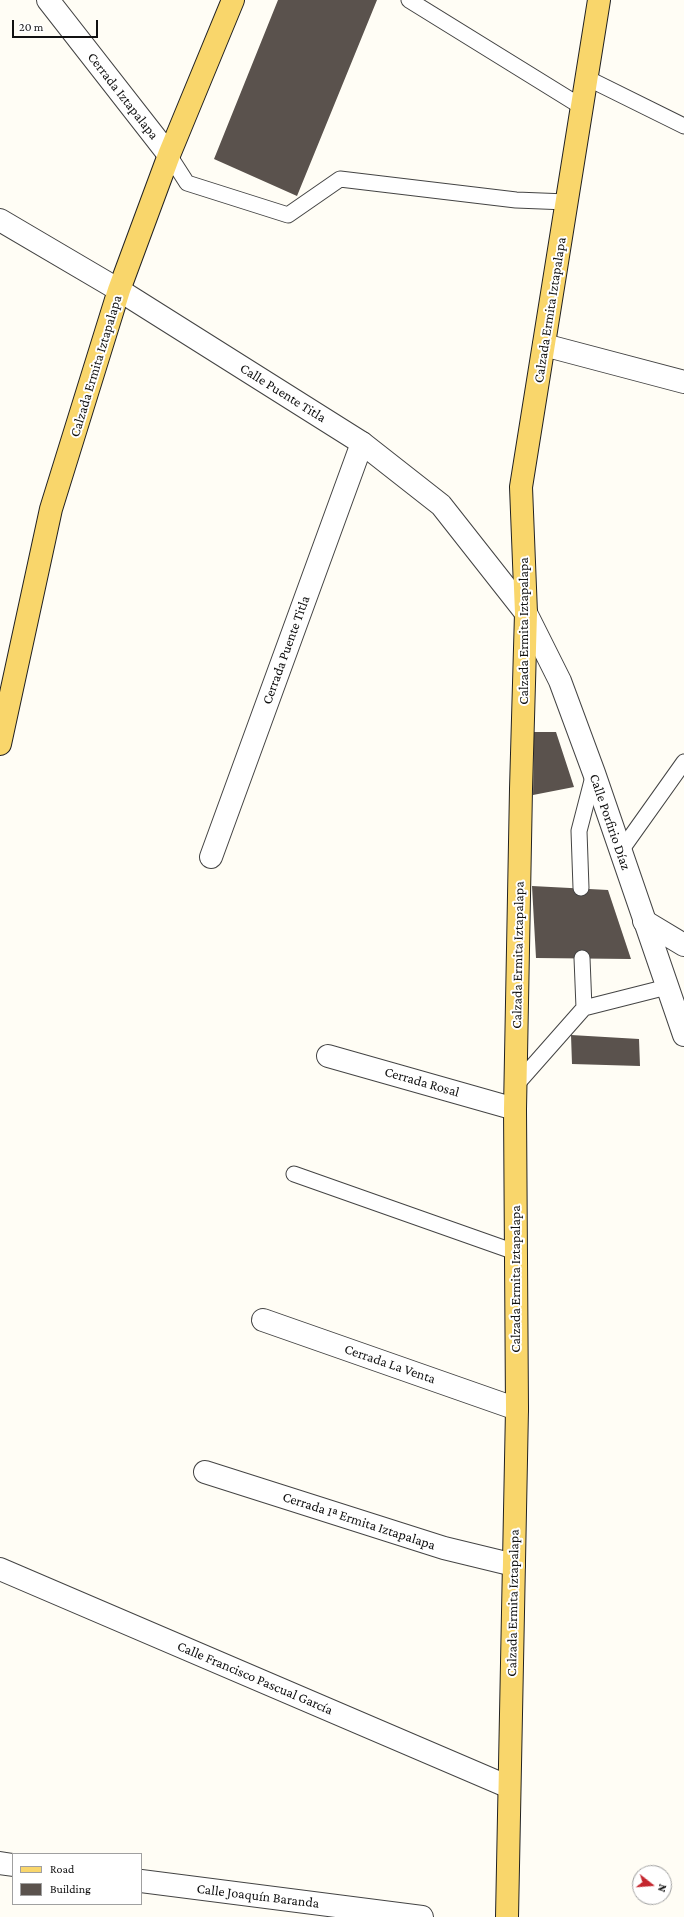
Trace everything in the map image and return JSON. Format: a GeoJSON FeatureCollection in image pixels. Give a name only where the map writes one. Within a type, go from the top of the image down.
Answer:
{"type":"FeatureCollection","features":[{"type":"Feature","properties":{"kind":"main road","name":"Calzada Ermita Iztapalapa"},"geometry":{"type":"LineString","coordinates":[[0,744],[51,509],[119,290],[169,154],[233,0]]}},
{"type":"Feature","properties":{"kind":"main road","name":"Calzada Ermita Iztapalapa"},"geometry":{"type":"LineString","coordinates":[[506,1917],[517,1409],[515,1109],[526,613],[521,487],[587,78],[596,2]]}},
{"type":"Feature","properties":{"kind":"street","name":"Cerrada Iztapalapa"},"geometry":{"type":"LineString","coordinates":[[48,0],[169,154]]}},
{"type":"Feature","properties":{"kind":"street","name":"Calle Puente Titla"},"geometry":{"type":"LineString","coordinates":[[0,220],[119,290],[362,443],[441,505],[526,613]]}},
{"type":"Feature","properties":{"kind":"street"},"geometry":{"type":"LineString","coordinates":[[544,345],[684,382]]}},
{"type":"Feature","properties":{"kind":"street","name":"Cerrada Puente Titla"},"geometry":{"type":"LineString","coordinates":[[211,857],[362,443]]}},
{"type":"Feature","properties":{"kind":"street","name":"Calle Porfirio Díaz"},"geometry":{"type":"LineString","coordinates":[[526,613],[560,681],[594,773],[684,1035]]}},
{"type":"Feature","properties":{"kind":"street"},"geometry":{"type":"LineString","coordinates":[[644,921],[684,945]]}},
{"type":"Feature","properties":{"kind":"street","name":"Cerrada Rosal"},"geometry":{"type":"LineString","coordinates":[[328,1056],[515,1109]]}},
{"type":"Feature","properties":{"kind":"street","name":"Cerrada La Venta"},"geometry":{"type":"LineString","coordinates":[[263,1320],[517,1409]]}},
{"type":"Feature","properties":{"kind":"street","name":"Cerrada 1ª Ermita Iztapalapa"},"geometry":{"type":"LineString","coordinates":[[205,1472],[444,1548],[514,1565]]}},
{"type":"Feature","properties":{"kind":"street","name":"Calle Francisco Pascual García"},"geometry":{"type":"LineString","coordinates":[[0,1569],[509,1787]]}},
{"type":"Feature","properties":{"kind":"street"},"geometry":{"type":"LineString","coordinates":[[0,1863],[12,1865]]}},
{"type":"Feature","properties":{"kind":"street","name":"Calle Joaquín Baranda"},"geometry":{"type":"LineString","coordinates":[[142,1881],[422,1917]]}},
{"type":"Feature","properties":{"kind":"lane"},"geometry":{"type":"LineString","coordinates":[[409,0],[582,107]]}},
{"type":"Feature","properties":{"kind":"lane"},"geometry":{"type":"LineString","coordinates":[[587,78],[684,126]]}},
{"type":"Feature","properties":{"kind":"lane"},"geometry":{"type":"LineString","coordinates":[[169,154],[187,183],[288,215],[340,179],[516,200],[567,202]]}},
{"type":"Feature","properties":{"kind":"lane"},"geometry":{"type":"LineString","coordinates":[[620,852],[684,762]]}},
{"type":"Feature","properties":{"kind":"lane"},"geometry":{"type":"LineString","coordinates":[[581,888],[579,831],[594,773]]}},
{"type":"Feature","properties":{"kind":"lane"},"geometry":{"type":"LineString","coordinates":[[582,958],[584,1008]]}},
{"type":"Feature","properties":{"kind":"lane"},"geometry":{"type":"LineString","coordinates":[[516,1085],[584,1008],[667,987]]}},
{"type":"Feature","properties":{"kind":"lane"},"geometry":{"type":"LineString","coordinates":[[294,1174],[515,1252]]}},
{"type":"Feature","properties":{"kind":"building"},"geometry":{"type":"Polygon","coordinates":[[[278,0],[377,0],[297,196],[214,159],[278,0]]]}},
{"type":"Feature","properties":{"kind":"building"},"geometry":{"type":"Polygon","coordinates":[[[534,732],[556,732],[574,787],[533,795],[534,732]]]}},
{"type":"Feature","properties":{"kind":"building"},"geometry":{"type":"Polygon","coordinates":[[[532,886],[608,890],[631,959],[536,958],[532,886]]]}},
{"type":"Feature","properties":{"kind":"building"},"geometry":{"type":"Polygon","coordinates":[[[571,1035],[639,1039],[640,1066],[572,1064],[571,1035]]]}}]}
